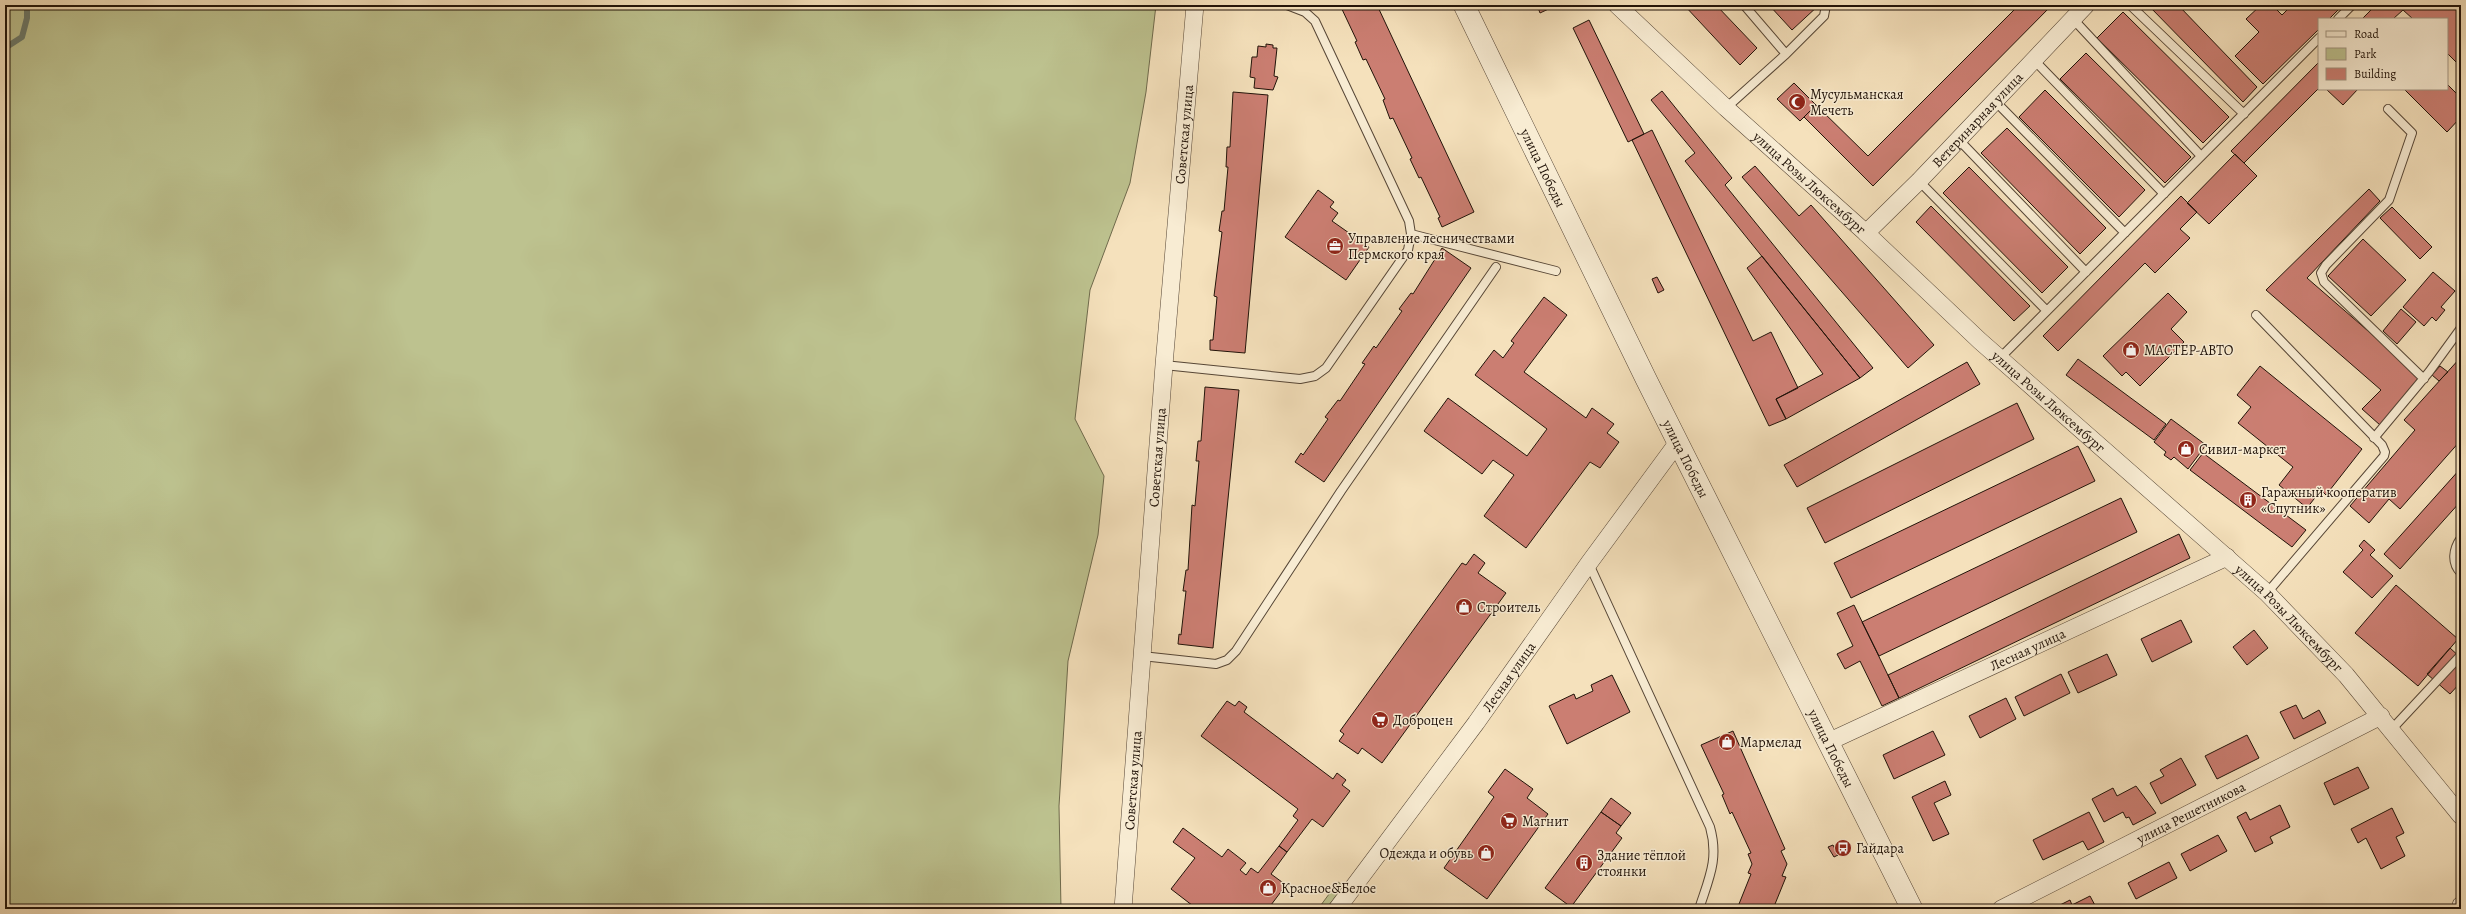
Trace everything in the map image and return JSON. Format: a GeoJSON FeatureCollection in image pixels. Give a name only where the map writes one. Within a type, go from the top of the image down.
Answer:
{"type":"FeatureCollection","features":[{"type":"Feature","properties":{"kind":"street","name":"Советская улица"},"geometry":{"type":"LineString","coordinates":[[1123,909],[1164,365],[1195,5]]}},
{"type":"Feature","properties":{"kind":"street","name":"улица Победы"},"geometry":{"type":"LineString","coordinates":[[1464,5],[1678,442],[1912,909]]}},
{"type":"Feature","properties":{"kind":"street","name":"улица Розы Люксембург"},"geometry":{"type":"LineString","coordinates":[[1617,5],[1726,108],[1866,233],[2000,358],[2267,593],[2312,638],[2381,716],[2461,816]]}},
{"type":"Feature","properties":{"kind":"street","name":"Ветеринарная улица"},"geometry":{"type":"LineString","coordinates":[[1866,233],[1919,181],[2074,20],[2086,5]]}},
{"type":"Feature","properties":{"kind":"street","name":"Лесная улица"},"geometry":{"type":"LineString","coordinates":[[1337,909],[1476,723],[1588,563],[1678,442]]}},
{"type":"Feature","properties":{"kind":"street","name":"Лесная улица"},"geometry":{"type":"LineString","coordinates":[[1828,742],[2227,557]]}},
{"type":"Feature","properties":{"kind":"street","name":"улица Решетникова"},"geometry":{"type":"LineString","coordinates":[[2001,909],[2381,716]]}},
{"type":"Feature","properties":{"kind":"street"},"geometry":{"type":"LineString","coordinates":[[2460,909],[2461,905]]}},
{"type":"Feature","properties":{"kind":"lane"},"geometry":{"type":"LineString","coordinates":[[1164,365],[1300,379],[1315,376],[1326,368],[1405,257],[1411,234],[1408,221],[1314,21],[1305,12],[1287,5]]}},
{"type":"Feature","properties":{"kind":"lane"},"geometry":{"type":"LineString","coordinates":[[1744,5],[1786,54]]}},
{"type":"Feature","properties":{"kind":"lane"},"geometry":{"type":"LineString","coordinates":[[1726,108],[1786,54],[1824,16],[1826,5]]}},
{"type":"Feature","properties":{"kind":"lane"},"geometry":{"type":"LineString","coordinates":[[2130,5],[2244,114]]}},
{"type":"Feature","properties":{"kind":"lane"},"geometry":{"type":"LineString","coordinates":[[2339,18],[2352,5]]}},
{"type":"Feature","properties":{"kind":"lane"},"geometry":{"type":"LineString","coordinates":[[2074,20],[2202,156]]}},
{"type":"Feature","properties":{"kind":"lane"},"geometry":{"type":"LineString","coordinates":[[2000,358],[2318,39]]}},
{"type":"Feature","properties":{"kind":"lane"},"geometry":{"type":"LineString","coordinates":[[2034,60],[2164,194]]}},
{"type":"Feature","properties":{"kind":"lane"},"geometry":{"type":"LineString","coordinates":[[1995,101],[2124,233]]}},
{"type":"Feature","properties":{"kind":"lane"},"geometry":{"type":"LineString","coordinates":[[2388,109],[2412,134],[2389,200],[2326,265],[2321,273],[2324,282],[2424,379]]}},
{"type":"Feature","properties":{"kind":"lane"},"geometry":{"type":"LineString","coordinates":[[1958,139],[2086,272]]}},
{"type":"Feature","properties":{"kind":"lane"},"geometry":{"type":"LineString","coordinates":[[1919,181],[2047,311]]}},
{"type":"Feature","properties":{"kind":"lane"},"geometry":{"type":"LineString","coordinates":[[1411,234],[1556,271]]}},
{"type":"Feature","properties":{"kind":"lane"},"geometry":{"type":"LineString","coordinates":[[1142,656],[1216,664],[1227,660],[1236,651],[1342,491],[1496,267]]}},
{"type":"Feature","properties":{"kind":"lane"},"geometry":{"type":"LineString","coordinates":[[2256,315],[2384,448],[2384,456],[2267,593]]}},
{"type":"Feature","properties":{"kind":"lane"},"geometry":{"type":"LineString","coordinates":[[2374,438],[2424,379],[2461,328]]}},
{"type":"Feature","properties":{"kind":"lane"},"geometry":{"type":"LineString","coordinates":[[2461,538],[2455,549],[2454,557],[2455,565],[2461,573]]}},
{"type":"Feature","properties":{"kind":"lane"},"geometry":{"type":"LineString","coordinates":[[1588,563],[1710,827],[1715,844],[1714,863],[1699,909]]}},
{"type":"Feature","properties":{"kind":"lane"},"geometry":{"type":"LineString","coordinates":[[2392,729],[2461,654]]}},
{"type":"Feature","properties":{"kind":"green space"},"geometry":{"type":"Polygon","coordinates":[[[5,5],[1156,5],[1146,92],[1130,183],[1090,290],[1075,419],[1104,476],[1098,535],[1068,661],[1059,806],[1061,909],[5,909],[5,5]]]}},
{"type":"Feature","properties":{"kind":"green space"},"geometry":{"type":"Polygon","coordinates":[[[1338,882],[1344,886],[1326,909],[1318,909],[1338,882]]]}},
{"type":"Feature","properties":{"kind":"building"},"geometry":{"type":"Polygon","coordinates":[[[1340,5],[1377,5],[1474,212],[1442,227],[1438,218],[1440,217],[1421,177],[1419,178],[1410,159],[1412,158],[1393,118],[1390,119],[1383,100],[1385,99],[1366,59],[1363,60],[1355,42],[1357,41],[1340,5]]]}},
{"type":"Feature","properties":{"kind":"building"},"geometry":{"type":"Polygon","coordinates":[[[1537,5],[1557,5],[1540,13],[1537,5]]]}},
{"type":"Feature","properties":{"kind":"building"},"geometry":{"type":"Polygon","coordinates":[[[1684,5],[1716,5],[1757,48],[1740,65],[1684,5]]]}},
{"type":"Feature","properties":{"kind":"building"},"geometry":{"type":"Polygon","coordinates":[[[1769,5],[1819,5],[1792,30],[1769,5]]]}},
{"type":"Feature","properties":{"kind":"building"},"geometry":{"type":"Polygon","coordinates":[[[2019,5],[2052,5],[1873,186],[1804,117],[1816,105],[1868,156],[2019,5]]]}},
{"type":"Feature","properties":{"kind":"building"},"geometry":{"type":"Polygon","coordinates":[[[2148,5],[2178,5],[2257,87],[2243,102],[2148,5]]]}},
{"type":"Feature","properties":{"kind":"building"},"geometry":{"type":"Polygon","coordinates":[[[2261,5],[2272,5],[2282,15],[2292,5],[2297,8],[2300,5],[2343,5],[2330,18],[2318,18],[2318,30],[2263,84],[2235,56],[2259,32],[2246,19],[2261,5]]]}},
{"type":"Feature","properties":{"kind":"building"},"geometry":{"type":"Polygon","coordinates":[[[2376,5],[2455,5],[2461,11],[2461,67],[2448,54],[2448,18],[2412,18],[2403,10],[2394,18],[2363,18],[2376,5]]]}},
{"type":"Feature","properties":{"kind":"building"},"geometry":{"type":"Polygon","coordinates":[[[2123,12],[2229,117],[2203,143],[2097,38],[2123,12]]]}},
{"type":"Feature","properties":{"kind":"building"},"geometry":{"type":"Polygon","coordinates":[[[1589,20],[1644,134],[1628,142],[1573,28],[1589,20]]]}},
{"type":"Feature","properties":{"kind":"building"},"geometry":{"type":"Polygon","coordinates":[[[1266,44],[1273,45],[1273,48],[1277,48],[1274,76],[1278,77],[1273,90],[1254,88],[1255,78],[1250,77],[1252,57],[1257,57],[1258,46],[1266,47],[1266,44]]]}},
{"type":"Feature","properties":{"kind":"building"},"geometry":{"type":"Polygon","coordinates":[[[2086,53],[2191,157],[2165,183],[2060,79],[2086,53]]]}},
{"type":"Feature","properties":{"kind":"building"},"geometry":{"type":"Polygon","coordinates":[[[2318,63],[2318,89],[2244,163],[2231,151],[2318,63]]]}},
{"type":"Feature","properties":{"kind":"building","name":"Мусульманская Мечеть"},"geometry":{"type":"Polygon","coordinates":[[[1794,83],[1816,105],[1800,121],[1777,99],[1794,83]]]}},
{"type":"Feature","properties":{"kind":"building"},"geometry":{"type":"Polygon","coordinates":[[[2448,85],[2461,98],[2461,117],[2447,132],[2405,90],[2448,90],[2448,85]]]}},
{"type":"Feature","properties":{"kind":"building"},"geometry":{"type":"Polygon","coordinates":[[[2045,90],[2145,190],[2119,217],[2019,117],[2045,90]]]}},
{"type":"Feature","properties":{"kind":"building"},"geometry":{"type":"Polygon","coordinates":[[[2327,90],[2357,90],[2343,105],[2327,90]]]}},
{"type":"Feature","properties":{"kind":"building"},"geometry":{"type":"Polygon","coordinates":[[[1662,91],[1732,178],[1725,185],[1873,368],[1860,378],[1685,161],[1695,153],[1651,100],[1662,91]]]}},
{"type":"Feature","properties":{"kind":"building"},"geometry":{"type":"Polygon","coordinates":[[[1233,92],[1268,95],[1245,353],[1210,350],[1210,340],[1213,340],[1217,297],[1214,296],[1222,232],[1219,231],[1222,211],[1224,211],[1228,167],[1226,167],[1227,147],[1230,147],[1233,92]]]}},
{"type":"Feature","properties":{"kind":"building"},"geometry":{"type":"Polygon","coordinates":[[[2007,128],[2106,228],[2080,254],[1981,153],[2007,128]]]}},
{"type":"Feature","properties":{"kind":"building"},"geometry":{"type":"Polygon","coordinates":[[[1652,130],[1753,341],[1771,332],[1798,388],[1776,399],[1786,419],[1769,426],[1632,140],[1652,130]]]}},
{"type":"Feature","properties":{"kind":"building"},"geometry":{"type":"Polygon","coordinates":[[[2235,154],[2257,176],[2209,224],[2187,203],[2235,154]]]}},
{"type":"Feature","properties":{"kind":"building"},"geometry":{"type":"Polygon","coordinates":[[[1755,166],[1799,216],[1811,205],[1934,345],[1908,368],[1742,177],[1755,166]]]}},
{"type":"Feature","properties":{"kind":"building"},"geometry":{"type":"Polygon","coordinates":[[[1969,167],[2068,267],[2042,293],[1943,193],[1969,167]]]}},
{"type":"Feature","properties":{"kind":"building"},"geometry":{"type":"Polygon","coordinates":[[[2369,189],[2380,201],[2307,278],[2420,376],[2380,425],[2362,409],[2381,390],[2266,290],[2369,189]]]}},
{"type":"Feature","properties":{"kind":"building"},"geometry":{"type":"Polygon","coordinates":[[[1318,190],[1334,202],[1330,207],[1338,213],[1332,221],[1369,247],[1346,280],[1285,237],[1318,190]]]}},
{"type":"Feature","properties":{"kind":"building"},"geometry":{"type":"Polygon","coordinates":[[[2181,196],[2197,212],[2180,229],[2190,238],[2155,273],[2145,263],[2058,351],[2043,336],[2181,196]]]}},
{"type":"Feature","properties":{"kind":"building"},"geometry":{"type":"Polygon","coordinates":[[[1931,206],[2030,306],[2014,321],[1916,222],[1931,206]]]}},
{"type":"Feature","properties":{"kind":"building"},"geometry":{"type":"Polygon","coordinates":[[[2392,207],[2432,247],[2420,259],[2380,218],[2392,207]]]}},
{"type":"Feature","properties":{"kind":"building"},"geometry":{"type":"Polygon","coordinates":[[[2363,239],[2406,280],[2371,316],[2328,276],[2363,239]]]}},
{"type":"Feature","properties":{"kind":"building"},"geometry":{"type":"Polygon","coordinates":[[[1442,248],[1471,268],[1324,482],[1295,462],[1301,453],[1303,455],[1328,419],[1325,417],[1338,400],[1340,401],[1365,364],[1362,363],[1374,346],[1376,348],[1402,311],[1399,309],[1411,293],[1413,294],[1442,248]]]}},
{"type":"Feature","properties":{"kind":"building"},"geometry":{"type":"Polygon","coordinates":[[[1762,256],[1860,378],[1786,419],[1776,399],[1823,374],[1747,268],[1762,256]]]}},
{"type":"Feature","properties":{"kind":"building"},"geometry":{"type":"Polygon","coordinates":[[[2433,272],[2455,291],[2441,307],[2445,310],[2436,321],[2432,317],[2424,326],[2403,307],[2433,272]]]}},
{"type":"Feature","properties":{"kind":"building"},"geometry":{"type":"Polygon","coordinates":[[[1657,277],[1664,290],[1658,293],[1652,279],[1657,277]]]}},
{"type":"Feature","properties":{"kind":"building"},"geometry":{"type":"Polygon","coordinates":[[[2168,293],[2187,312],[2171,329],[2184,342],[2140,386],[2126,372],[2122,376],[2103,356],[2168,293]]]}},
{"type":"Feature","properties":{"kind":"building"},"geometry":{"type":"Polygon","coordinates":[[[1544,297],[1567,315],[1524,372],[1586,418],[1592,408],[1614,424],[1607,433],[1619,442],[1600,468],[1590,462],[1526,548],[1484,516],[1514,475],[1493,460],[1482,474],[1424,431],[1448,398],[1527,456],[1547,429],[1475,375],[1494,350],[1503,358],[1514,343],[1511,341],[1544,297]]]}},
{"type":"Feature","properties":{"kind":"building"},"geometry":{"type":"Polygon","coordinates":[[[2401,309],[2416,322],[2397,344],[2383,331],[2401,309]]]}},
{"type":"Feature","properties":{"kind":"building"},"geometry":{"type":"Polygon","coordinates":[[[2461,357],[2461,440],[2400,509],[2389,499],[2369,523],[2350,506],[2415,430],[2404,420],[2461,357]]]}},
{"type":"Feature","properties":{"kind":"building"},"geometry":{"type":"Polygon","coordinates":[[[2078,359],[2166,424],[2154,440],[2066,375],[2078,359]]]}},
{"type":"Feature","properties":{"kind":"building"},"geometry":{"type":"Polygon","coordinates":[[[1967,362],[1980,384],[1797,487],[1784,465],[1967,362]]]}},
{"type":"Feature","properties":{"kind":"building"},"geometry":{"type":"Polygon","coordinates":[[[2260,366],[2362,449],[2326,495],[2321,490],[2307,508],[2279,485],[2293,467],[2238,423],[2251,407],[2237,395],[2260,366]]]}},
{"type":"Feature","properties":{"kind":"building"},"geometry":{"type":"Polygon","coordinates":[[[2440,366],[2448,372],[2439,381],[2432,375],[2440,366]]]}},
{"type":"Feature","properties":{"kind":"building"},"geometry":{"type":"Polygon","coordinates":[[[1205,387],[1239,390],[1213,648],[1178,644],[1179,634],[1181,635],[1186,591],[1183,591],[1186,570],[1188,570],[1192,505],[1195,506],[1199,461],[1196,461],[1198,441],[1201,441],[1205,387]]]}},
{"type":"Feature","properties":{"kind":"building"},"geometry":{"type":"Polygon","coordinates":[[[2017,403],[2034,439],[1825,543],[1807,508],[2017,403]]]}},
{"type":"Feature","properties":{"kind":"building"},"geometry":{"type":"Polygon","coordinates":[[[2171,419],[2206,445],[2188,469],[2174,457],[2171,460],[2164,455],[2166,452],[2154,442],[2171,419]]]}},
{"type":"Feature","properties":{"kind":"building"},"geometry":{"type":"Polygon","coordinates":[[[2078,446],[2095,481],[1851,598],[1834,563],[2078,446]]]}},
{"type":"Feature","properties":{"kind":"building","name":"Гаражный кооператив «Спутник»"},"geometry":{"type":"Polygon","coordinates":[[[2203,453],[2306,530],[2292,547],[2190,470],[2203,453]]]}},
{"type":"Feature","properties":{"kind":"building"},"geometry":{"type":"Polygon","coordinates":[[[2461,468],[2461,501],[2400,569],[2384,554],[2461,468]]]}},
{"type":"Feature","properties":{"kind":"building"},"geometry":{"type":"Polygon","coordinates":[[[2121,498],[2137,532],[1879,656],[1862,622],[2121,498]]]}},
{"type":"Feature","properties":{"kind":"building"},"geometry":{"type":"Polygon","coordinates":[[[2179,534],[2190,558],[1899,698],[1888,675],[2179,534]]]}},
{"type":"Feature","properties":{"kind":"building"},"geometry":{"type":"Polygon","coordinates":[[[2364,540],[2375,550],[2370,555],[2393,576],[2372,598],[2343,572],[2363,550],[2359,546],[2364,540]]]}},
{"type":"Feature","properties":{"kind":"building"},"geometry":{"type":"Polygon","coordinates":[[[1474,554],[1485,563],[1478,573],[1506,593],[1382,763],[1362,748],[1358,754],[1339,741],[1344,734],[1340,731],[1462,563],[1466,565],[1474,554]]]}},
{"type":"Feature","properties":{"kind":"building"},"geometry":{"type":"Polygon","coordinates":[[[2396,585],[2458,639],[2418,686],[2355,633],[2396,585]]]}},
{"type":"Feature","properties":{"kind":"building"},"geometry":{"type":"Polygon","coordinates":[[[1854,605],[1899,698],[1882,706],[1860,661],[1845,669],[1837,654],[1853,646],[1837,613],[1854,605]]]}},
{"type":"Feature","properties":{"kind":"building"},"geometry":{"type":"Polygon","coordinates":[[[2181,620],[2192,642],[2152,662],[2141,639],[2181,620]]]}},
{"type":"Feature","properties":{"kind":"building"},"geometry":{"type":"Polygon","coordinates":[[[2254,630],[2268,648],[2247,665],[2233,647],[2254,630]]]}},
{"type":"Feature","properties":{"kind":"building"},"geometry":{"type":"Polygon","coordinates":[[[2450,648],[2461,658],[2461,682],[2450,694],[2427,674],[2450,648]]]}},
{"type":"Feature","properties":{"kind":"building"},"geometry":{"type":"Polygon","coordinates":[[[2107,654],[2117,675],[2078,693],[2068,672],[2107,654]]]}},
{"type":"Feature","properties":{"kind":"building"},"geometry":{"type":"Polygon","coordinates":[[[2061,674],[2070,693],[2024,716],[2015,697],[2061,674]]]}},
{"type":"Feature","properties":{"kind":"building"},"geometry":{"type":"Polygon","coordinates":[[[1612,675],[1630,712],[1567,744],[1549,706],[1574,694],[1576,699],[1593,691],[1591,685],[1612,675]]]}},
{"type":"Feature","properties":{"kind":"building"},"geometry":{"type":"Polygon","coordinates":[[[2006,698],[2016,719],[1980,738],[1969,716],[2006,698]]]}},
{"type":"Feature","properties":{"kind":"building"},"geometry":{"type":"Polygon","coordinates":[[[1227,701],[1235,706],[1239,701],[1247,707],[1244,712],[1333,779],[1337,773],[1346,780],[1342,785],[1350,791],[1323,827],[1312,819],[1287,852],[1279,846],[1298,820],[1293,816],[1298,809],[1201,736],[1227,701]]]}},
{"type":"Feature","properties":{"kind":"building"},"geometry":{"type":"Polygon","coordinates":[[[2296,705],[2303,719],[2319,710],[2326,723],[2294,739],[2280,712],[2296,705]]]}},
{"type":"Feature","properties":{"kind":"building"},"geometry":{"type":"Polygon","coordinates":[[[1733,731],[1785,849],[1781,851],[1787,864],[1782,876],[1786,877],[1773,909],[1737,909],[1751,874],[1748,873],[1752,864],[1748,854],[1751,853],[1732,812],[1730,814],[1722,795],[1724,794],[1701,745],[1733,731]]]}},
{"type":"Feature","properties":{"kind":"building"},"geometry":{"type":"Polygon","coordinates":[[[1933,731],[1945,755],[1894,779],[1883,755],[1933,731]]]}},
{"type":"Feature","properties":{"kind":"building"},"geometry":{"type":"Polygon","coordinates":[[[2247,735],[2259,758],[2217,779],[2205,756],[2247,735]]]}},
{"type":"Feature","properties":{"kind":"building"},"geometry":{"type":"Polygon","coordinates":[[[2181,758],[2196,785],[2161,804],[2150,783],[2164,776],[2160,770],[2181,758]]]}},
{"type":"Feature","properties":{"kind":"building"},"geometry":{"type":"Polygon","coordinates":[[[2358,767],[2369,788],[2334,805],[2324,783],[2358,767]]]}},
{"type":"Feature","properties":{"kind":"building"},"geometry":{"type":"Polygon","coordinates":[[[1505,769],[1533,789],[1527,798],[1548,814],[1487,899],[1444,868],[1494,797],[1488,792],[1505,769]]]}},
{"type":"Feature","properties":{"kind":"building"},"geometry":{"type":"Polygon","coordinates":[[[1945,781],[1951,795],[1934,803],[1949,834],[1933,841],[1912,797],[1945,781]]]}},
{"type":"Feature","properties":{"kind":"building"},"geometry":{"type":"Polygon","coordinates":[[[2136,786],[2156,813],[2133,825],[2129,817],[2126,818],[2123,812],[2104,822],[2092,799],[2113,788],[2117,796],[2136,786]]]}},
{"type":"Feature","properties":{"kind":"building"},"geometry":{"type":"Polygon","coordinates":[[[1611,798],[1631,813],[1621,826],[1601,812],[1611,798]]]}},
{"type":"Feature","properties":{"kind":"building"},"geometry":{"type":"Polygon","coordinates":[[[2280,805],[2290,827],[2270,837],[2273,843],[2255,852],[2237,817],[2246,812],[2250,820],[2280,805]]]}},
{"type":"Feature","properties":{"kind":"building"},"geometry":{"type":"Polygon","coordinates":[[[2392,808],[2404,833],[2396,837],[2405,856],[2381,869],[2366,838],[2358,843],[2351,829],[2392,808]]]}},
{"type":"Feature","properties":{"kind":"building","name":"Здание тёплой стоянки"},"geometry":{"type":"Polygon","coordinates":[[[1601,812],[1621,826],[1616,833],[1622,838],[1571,907],[1545,888],[1601,812]]]}},
{"type":"Feature","properties":{"kind":"building"},"geometry":{"type":"Polygon","coordinates":[[[2089,812],[2104,842],[2088,850],[2083,841],[2043,860],[2033,840],[2089,812]]]}},
{"type":"Feature","properties":{"kind":"building"},"geometry":{"type":"Polygon","coordinates":[[[1183,828],[1222,857],[1228,849],[1246,863],[1240,870],[1246,875],[1251,868],[1258,873],[1279,846],[1287,852],[1271,874],[1286,885],[1268,909],[1197,909],[1171,889],[1195,858],[1173,842],[1183,828]]]}},
{"type":"Feature","properties":{"kind":"building"},"geometry":{"type":"Polygon","coordinates":[[[2218,835],[2227,851],[2190,871],[2181,854],[2218,835]]]}},
{"type":"Feature","properties":{"kind":"building"},"geometry":{"type":"Polygon","coordinates":[[[1833,845],[1838,855],[1834,857],[1828,847],[1833,845]]]}},
{"type":"Feature","properties":{"kind":"building"},"geometry":{"type":"Polygon","coordinates":[[[2169,862],[2177,878],[2136,899],[2128,883],[2169,862]]]}},
{"type":"Feature","properties":{"kind":"building"},"geometry":{"type":"Polygon","coordinates":[[[2090,896],[2097,909],[2057,909],[2056,907],[2070,900],[2072,905],[2090,896]]]}},
{"type":"Feature","properties":{"kind":"waterway"},"geometry":{"type":"LineString","coordinates":[[5,48],[22,37],[27,18],[27,5]]}},
{"type":"Feature","properties":{"kind":"waterway"},"geometry":{"type":"LineString","coordinates":[[5,150],[5,158]]}},
{"type":"Feature","properties":{"kind":"place","name":"Мусульманская Мечеть"},"geometry":{"type":"Point","coordinates":[1797,102]}},
{"type":"Feature","properties":{"kind":"place","name":"Управление лесничествами Пермского края"},"geometry":{"type":"Point","coordinates":[1335,246]}},
{"type":"Feature","properties":{"kind":"place","name":"МАСТЕР-АВТО"},"geometry":{"type":"Point","coordinates":[2131,350]}},
{"type":"Feature","properties":{"kind":"place","name":"Сивил-маркет"},"geometry":{"type":"Point","coordinates":[2186,449]}},
{"type":"Feature","properties":{"kind":"place","name":"Гаражный кооператив «Спутник»"},"geometry":{"type":"Point","coordinates":[2248,500]}},
{"type":"Feature","properties":{"kind":"place","name":"Строитель"},"geometry":{"type":"Point","coordinates":[1464,607]}},
{"type":"Feature","properties":{"kind":"place","name":"Доброцен"},"geometry":{"type":"Point","coordinates":[1380,720]}},
{"type":"Feature","properties":{"kind":"place","name":"Мармелад"},"geometry":{"type":"Point","coordinates":[1727,742]}},
{"type":"Feature","properties":{"kind":"place","name":"Магнит"},"geometry":{"type":"Point","coordinates":[1509,821]}},
{"type":"Feature","properties":{"kind":"place","name":"Гайдара"},"geometry":{"type":"Point","coordinates":[1843,848]}},
{"type":"Feature","properties":{"kind":"place","name":"Одежда и обувь"},"geometry":{"type":"Point","coordinates":[1486,853]}},
{"type":"Feature","properties":{"kind":"place","name":"Здание тёплой стоянки"},"geometry":{"type":"Point","coordinates":[1584,863]}},
{"type":"Feature","properties":{"kind":"place","name":"Красное&Белое"},"geometry":{"type":"Point","coordinates":[1268,888]}}]}
